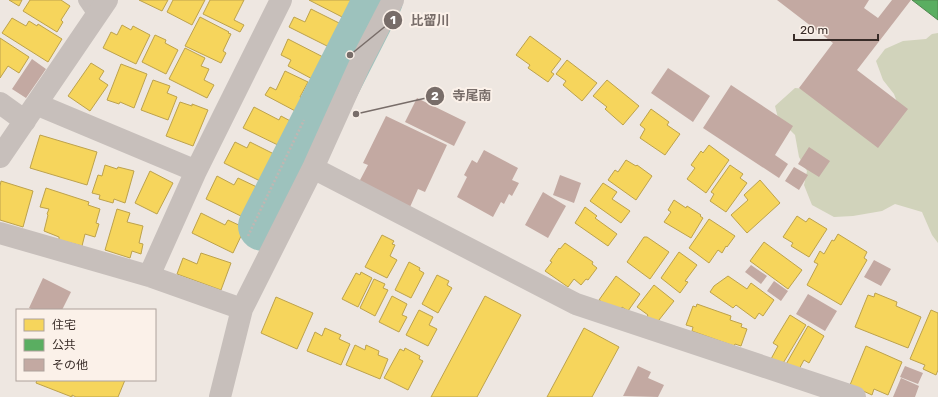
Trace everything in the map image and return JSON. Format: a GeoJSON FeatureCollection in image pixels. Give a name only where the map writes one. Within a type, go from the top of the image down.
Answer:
{"type":"FeatureCollection","features":[{"type":"Feature","properties":{"kind":"street"},"geometry":{"type":"LineString","coordinates":[[149,276],[196,171],[281,0]]}},
{"type":"Feature","properties":{"kind":"street"},"geometry":{"type":"LineString","coordinates":[[220,397],[242,309],[314,168],[358,66],[393,0]]}},
{"type":"Feature","properties":{"kind":"street"},"geometry":{"type":"LineString","coordinates":[[0,157],[31,112],[97,5]]}},
{"type":"Feature","properties":{"kind":"street"},"geometry":{"type":"LineString","coordinates":[[0,103],[31,112],[196,171]]}},
{"type":"Feature","properties":{"kind":"street"},"geometry":{"type":"LineString","coordinates":[[314,168],[576,304],[855,397]]}},
{"type":"Feature","properties":{"kind":"street"},"geometry":{"type":"LineString","coordinates":[[0,234],[149,276],[242,309]]}},
{"type":"Feature","properties":{"kind":"green space"},"geometry":{"type":"Polygon","coordinates":[[[938,33],[938,243],[932,235],[922,212],[895,204],[882,211],[853,216],[834,217],[812,205],[804,185],[807,171],[799,157],[795,135],[778,118],[775,106],[795,88],[807,89],[900,110],[894,94],[883,80],[876,61],[885,49],[903,41],[926,39],[932,34],[938,33]]]}},
{"type":"Feature","properties":{"kind":"building: 住宅"},"geometry":{"type":"Polygon","coordinates":[[[9,0],[22,0],[19,6],[9,0]]]}},
{"type":"Feature","properties":{"kind":"building: 住宅"},"geometry":{"type":"Polygon","coordinates":[[[30,0],[61,0],[70,6],[61,20],[63,22],[57,32],[23,11],[30,0]]]}},
{"type":"Feature","properties":{"kind":"building: 住宅"},"geometry":{"type":"Polygon","coordinates":[[[139,0],[168,0],[162,11],[139,0]]]}},
{"type":"Feature","properties":{"kind":"building: 住宅"},"geometry":{"type":"Polygon","coordinates":[[[173,0],[205,0],[192,25],[167,12],[173,0]]]}},
{"type":"Feature","properties":{"kind":"building: 住宅"},"geometry":{"type":"Polygon","coordinates":[[[210,0],[244,0],[234,20],[244,25],[240,32],[203,14],[210,0]]]}},
{"type":"Feature","properties":{"kind":"building: 住宅"},"geometry":{"type":"Polygon","coordinates":[[[309,0],[358,0],[351,15],[348,14],[346,19],[309,0]]]}},
{"type":"Feature","properties":{"kind":"building: 住宅"},"geometry":{"type":"Polygon","coordinates":[[[311,9],[343,25],[331,48],[289,27],[294,17],[305,22],[311,9]]]}},
{"type":"Feature","properties":{"kind":"building: 住宅"},"geometry":{"type":"Polygon","coordinates":[[[200,17],[231,34],[223,51],[226,53],[221,63],[185,46],[200,17]]]}},
{"type":"Feature","properties":{"kind":"building: 住宅"},"geometry":{"type":"Polygon","coordinates":[[[12,18],[26,26],[29,21],[37,26],[38,24],[62,39],[48,62],[2,33],[12,18]]]}},
{"type":"Feature","properties":{"kind":"building: 住宅"},"geometry":{"type":"Polygon","coordinates":[[[122,25],[131,30],[133,26],[150,35],[136,64],[103,48],[111,32],[117,35],[122,25]]]}},
{"type":"Feature","properties":{"kind":"building: 住宅"},"geometry":{"type":"Polygon","coordinates":[[[155,35],[166,40],[165,43],[178,50],[166,74],[142,62],[155,35]]]}},
{"type":"Feature","properties":{"kind":"building: 住宅"},"geometry":{"type":"Polygon","coordinates":[[[530,36],[561,59],[551,72],[554,74],[548,82],[528,68],[530,65],[516,55],[530,36]]]}},
{"type":"Feature","properties":{"kind":"building: 住宅"},"geometry":{"type":"Polygon","coordinates":[[[0,38],[29,57],[19,73],[8,66],[0,78],[0,38]]]}},
{"type":"Feature","properties":{"kind":"building: 住宅"},"geometry":{"type":"Polygon","coordinates":[[[288,39],[327,59],[316,81],[288,66],[291,60],[281,55],[288,39]]]}},
{"type":"Feature","properties":{"kind":"building: 住宅"},"geometry":{"type":"Polygon","coordinates":[[[185,48],[205,58],[201,66],[209,69],[204,80],[214,85],[207,98],[169,79],[185,48]]]}},
{"type":"Feature","properties":{"kind":"building: 住宅"},"geometry":{"type":"Polygon","coordinates":[[[567,60],[597,83],[582,101],[563,85],[566,81],[556,74],[567,60]]]}},
{"type":"Feature","properties":{"kind":"building: 住宅"},"geometry":{"type":"Polygon","coordinates":[[[91,63],[104,71],[99,79],[108,85],[90,111],[68,96],[91,63]]]}},
{"type":"Feature","properties":{"kind":"building: 住宅"},"geometry":{"type":"Polygon","coordinates":[[[121,64],[147,74],[134,108],[120,102],[119,104],[107,100],[121,64]]]}},
{"type":"Feature","properties":{"kind":"building: 住宅"},"geometry":{"type":"Polygon","coordinates":[[[285,71],[308,82],[300,97],[305,100],[299,113],[265,95],[270,87],[276,90],[285,71]]]}},
{"type":"Feature","properties":{"kind":"building: 住宅"},"geometry":{"type":"Polygon","coordinates":[[[153,80],[170,86],[167,93],[177,97],[168,120],[141,110],[153,80]]]}},
{"type":"Feature","properties":{"kind":"building: 住宅"},"geometry":{"type":"Polygon","coordinates":[[[607,80],[639,106],[623,125],[605,109],[607,107],[593,96],[607,80]]]}},
{"type":"Feature","properties":{"kind":"building: 住宅"},"geometry":{"type":"Polygon","coordinates":[[[180,102],[192,106],[192,104],[208,110],[193,146],[166,136],[180,102]]]}},
{"type":"Feature","properties":{"kind":"building: 住宅"},"geometry":{"type":"Polygon","coordinates":[[[254,107],[279,120],[281,116],[296,124],[284,148],[243,128],[254,107]]]}},
{"type":"Feature","properties":{"kind":"building: 住宅"},"geometry":{"type":"Polygon","coordinates":[[[651,109],[669,122],[667,125],[680,134],[665,155],[640,138],[645,129],[640,125],[651,109]]]}},
{"type":"Feature","properties":{"kind":"building: 住宅"},"geometry":{"type":"Polygon","coordinates":[[[40,135],[97,152],[87,185],[30,168],[40,135]]]}},
{"type":"Feature","properties":{"kind":"building: 住宅"},"geometry":{"type":"Polygon","coordinates":[[[235,142],[247,148],[250,142],[274,154],[260,181],[224,163],[235,142]]]}},
{"type":"Feature","properties":{"kind":"building: 住宅"},"geometry":{"type":"Polygon","coordinates":[[[709,145],[729,160],[706,193],[687,179],[695,168],[691,165],[701,151],[703,153],[709,145]]]}},
{"type":"Feature","properties":{"kind":"building: 住宅"},"geometry":{"type":"Polygon","coordinates":[[[626,160],[636,166],[637,165],[652,176],[636,200],[608,180],[615,170],[618,172],[626,160]]]}},
{"type":"Feature","properties":{"kind":"building: 住宅"},"geometry":{"type":"Polygon","coordinates":[[[105,165],[117,169],[118,167],[134,171],[125,203],[114,199],[113,203],[99,199],[100,195],[92,193],[98,175],[102,176],[105,165]]]}},
{"type":"Feature","properties":{"kind":"building: 住宅"},"geometry":{"type":"Polygon","coordinates":[[[730,165],[743,174],[740,178],[747,183],[726,212],[710,201],[714,194],[711,192],[730,165]]]}},
{"type":"Feature","properties":{"kind":"building: 住宅"},"geometry":{"type":"Polygon","coordinates":[[[150,171],[173,183],[157,214],[135,203],[150,171]]]}},
{"type":"Feature","properties":{"kind":"building: 住宅"},"geometry":{"type":"Polygon","coordinates":[[[217,176],[234,185],[238,178],[261,189],[247,219],[206,199],[217,176]]]}},
{"type":"Feature","properties":{"kind":"building: 住宅"},"geometry":{"type":"Polygon","coordinates":[[[760,180],[780,203],[747,233],[731,215],[748,200],[744,195],[760,180]]]}},
{"type":"Feature","properties":{"kind":"building: 住宅"},"geometry":{"type":"Polygon","coordinates":[[[1,181],[33,191],[23,227],[0,220],[1,181]]]}},
{"type":"Feature","properties":{"kind":"building: 住宅"},"geometry":{"type":"Polygon","coordinates":[[[603,183],[617,192],[612,199],[630,211],[621,223],[590,201],[603,183]]]}},
{"type":"Feature","properties":{"kind":"building: 住宅"},"geometry":{"type":"Polygon","coordinates":[[[46,188],[89,202],[88,205],[100,209],[96,223],[99,224],[95,237],[85,234],[82,246],[59,240],[59,237],[44,231],[49,209],[40,207],[46,188]]]}},
{"type":"Feature","properties":{"kind":"building: 住宅"},"geometry":{"type":"Polygon","coordinates":[[[674,200],[686,208],[687,206],[703,218],[691,238],[664,222],[671,212],[668,210],[674,200]]]}},
{"type":"Feature","properties":{"kind":"building: 住宅"},"geometry":{"type":"Polygon","coordinates":[[[585,207],[597,216],[595,218],[617,234],[608,246],[575,223],[585,207]]]}},
{"type":"Feature","properties":{"kind":"building: 住宅"},"geometry":{"type":"Polygon","coordinates":[[[117,209],[130,213],[127,222],[143,226],[139,243],[143,244],[141,254],[132,251],[130,258],[105,250],[117,209]]]}},
{"type":"Feature","properties":{"kind":"building: 住宅"},"geometry":{"type":"Polygon","coordinates":[[[201,213],[225,225],[228,220],[243,227],[240,233],[242,234],[233,253],[192,233],[201,213]]]}},
{"type":"Feature","properties":{"kind":"building: 住宅"},"geometry":{"type":"Polygon","coordinates":[[[797,216],[806,222],[809,218],[827,229],[809,257],[791,246],[793,243],[783,237],[797,216]]]}},
{"type":"Feature","properties":{"kind":"building: 住宅"},"geometry":{"type":"Polygon","coordinates":[[[709,219],[735,236],[722,253],[718,250],[709,263],[689,248],[709,219]]]}},
{"type":"Feature","properties":{"kind":"building: 住宅"},"geometry":{"type":"Polygon","coordinates":[[[838,234],[867,252],[864,258],[867,260],[841,305],[807,285],[818,264],[814,262],[820,251],[824,254],[832,240],[834,241],[838,234]]]}},
{"type":"Feature","properties":{"kind":"building: 住宅"},"geometry":{"type":"Polygon","coordinates":[[[382,235],[394,241],[392,244],[395,245],[390,256],[397,260],[387,278],[365,267],[382,235]]]}},
{"type":"Feature","properties":{"kind":"building: 住宅"},"geometry":{"type":"Polygon","coordinates":[[[644,237],[647,237],[669,252],[650,279],[627,262],[644,237]]]}},
{"type":"Feature","properties":{"kind":"building: 住宅"},"geometry":{"type":"Polygon","coordinates":[[[764,242],[802,270],[788,289],[750,261],[764,242]]]}},
{"type":"Feature","properties":{"kind":"building: 住宅"},"geometry":{"type":"Polygon","coordinates":[[[565,243],[593,262],[592,264],[597,268],[588,280],[586,279],[581,285],[574,279],[568,287],[545,271],[552,262],[550,261],[559,248],[560,249],[565,243]]]}},
{"type":"Feature","properties":{"kind":"building: 住宅"},"geometry":{"type":"Polygon","coordinates":[[[679,252],[697,265],[685,281],[688,282],[680,293],[661,278],[679,252]]]}},
{"type":"Feature","properties":{"kind":"building: 住宅"},"geometry":{"type":"Polygon","coordinates":[[[201,253],[231,263],[221,290],[177,274],[183,258],[197,264],[201,253]]]}},
{"type":"Feature","properties":{"kind":"building: 住宅"},"geometry":{"type":"Polygon","coordinates":[[[409,262],[420,268],[419,270],[424,273],[411,298],[395,290],[409,262]]]}},
{"type":"Feature","properties":{"kind":"building: 住宅"},"geometry":{"type":"Polygon","coordinates":[[[361,272],[372,278],[358,307],[342,299],[356,273],[360,275],[361,272]]]}},
{"type":"Feature","properties":{"kind":"building: 住宅"},"geometry":{"type":"Polygon","coordinates":[[[437,275],[449,281],[447,285],[452,288],[438,313],[422,304],[437,275]]]}},
{"type":"Feature","properties":{"kind":"building: 住宅"},"geometry":{"type":"Polygon","coordinates":[[[616,276],[640,294],[628,311],[622,307],[618,313],[599,300],[616,276]]]}},
{"type":"Feature","properties":{"kind":"building: 住宅"},"geometry":{"type":"Polygon","coordinates":[[[728,276],[747,289],[751,283],[774,300],[763,316],[759,313],[755,319],[736,305],[733,308],[710,292],[714,286],[728,276]]]}},
{"type":"Feature","properties":{"kind":"building: 住宅"},"geometry":{"type":"Polygon","coordinates":[[[374,279],[385,284],[383,288],[388,290],[375,316],[360,308],[374,279]]]}},
{"type":"Feature","properties":{"kind":"building: 住宅"},"geometry":{"type":"Polygon","coordinates":[[[654,285],[674,301],[655,325],[646,318],[648,315],[637,307],[654,285]]]}},
{"type":"Feature","properties":{"kind":"building: 住宅"},"geometry":{"type":"Polygon","coordinates":[[[875,293],[897,302],[896,306],[921,317],[908,348],[855,327],[868,295],[874,297],[875,293]]]}},
{"type":"Feature","properties":{"kind":"building: 住宅"},"geometry":{"type":"Polygon","coordinates":[[[392,296],[407,304],[402,315],[407,317],[399,332],[379,322],[392,296]]]}},
{"type":"Feature","properties":{"kind":"building: 住宅"},"geometry":{"type":"Polygon","coordinates":[[[485,296],[521,315],[477,397],[431,397],[485,296]]]}},
{"type":"Feature","properties":{"kind":"building: 住宅"},"geometry":{"type":"Polygon","coordinates":[[[276,297],[313,313],[297,349],[261,333],[276,297]]]}},
{"type":"Feature","properties":{"kind":"building: 住宅"},"geometry":{"type":"Polygon","coordinates":[[[697,304],[731,316],[730,320],[742,324],[741,327],[747,329],[741,346],[735,344],[734,346],[692,331],[693,327],[686,325],[693,306],[696,307],[697,304]]]}},
{"type":"Feature","properties":{"kind":"building: 住宅"},"geometry":{"type":"Polygon","coordinates":[[[419,310],[433,317],[429,325],[437,329],[428,346],[406,335],[419,310]]]}},
{"type":"Feature","properties":{"kind":"building: 住宅"},"geometry":{"type":"Polygon","coordinates":[[[931,310],[938,313],[938,370],[936,375],[923,369],[925,365],[910,359],[931,310]]]}},
{"type":"Feature","properties":{"kind":"building: 住宅"},"geometry":{"type":"Polygon","coordinates":[[[790,315],[806,325],[782,365],[771,359],[778,346],[773,343],[790,315]]]}},
{"type":"Feature","properties":{"kind":"building: 住宅"},"geometry":{"type":"Polygon","coordinates":[[[808,326],[824,336],[809,363],[804,360],[797,373],[785,366],[808,326]]]}},
{"type":"Feature","properties":{"kind":"building: 住宅"},"geometry":{"type":"Polygon","coordinates":[[[325,328],[341,335],[339,339],[350,344],[341,365],[307,351],[315,332],[322,336],[325,328]]]}},
{"type":"Feature","properties":{"kind":"building: 住宅"},"geometry":{"type":"Polygon","coordinates":[[[584,328],[619,347],[592,397],[547,397],[584,328]]]}},
{"type":"Feature","properties":{"kind":"building: 住宅"},"geometry":{"type":"Polygon","coordinates":[[[355,345],[365,350],[366,345],[379,351],[378,355],[388,359],[380,379],[346,365],[355,345]]]}},
{"type":"Feature","properties":{"kind":"building: 住宅"},"geometry":{"type":"Polygon","coordinates":[[[866,346],[902,362],[888,395],[874,389],[872,395],[850,385],[866,346]]]}},
{"type":"Feature","properties":{"kind":"building: 住宅"},"geometry":{"type":"Polygon","coordinates":[[[405,348],[420,356],[419,359],[423,361],[408,390],[384,378],[400,349],[404,351],[405,348]]]}},
{"type":"Feature","properties":{"kind":"building: 住宅"},"geometry":{"type":"Polygon","coordinates":[[[37,381],[125,381],[118,397],[76,397],[72,395],[72,397],[36,383],[37,381]]]}},
{"type":"Feature","properties":{"kind":"building: 公共"},"geometry":{"type":"Polygon","coordinates":[[[912,0],[938,0],[938,20],[912,0]]]}},
{"type":"Feature","properties":{"kind":"building: その他"},"geometry":{"type":"Polygon","coordinates":[[[777,0],[869,0],[864,8],[878,18],[892,0],[911,0],[857,70],[908,109],[878,148],[799,88],[833,43],[777,0]]]}},
{"type":"Feature","properties":{"kind":"building: その他"},"geometry":{"type":"Polygon","coordinates":[[[32,59],[46,69],[26,98],[12,89],[32,59]]]}},
{"type":"Feature","properties":{"kind":"building: その他"},"geometry":{"type":"Polygon","coordinates":[[[668,68],[710,96],[693,122],[651,93],[668,68]]]}},
{"type":"Feature","properties":{"kind":"building: その他"},"geometry":{"type":"Polygon","coordinates":[[[731,85],[793,126],[775,155],[788,164],[779,178],[703,128],[731,85]]]}},
{"type":"Feature","properties":{"kind":"building: その他"},"geometry":{"type":"Polygon","coordinates":[[[417,98],[466,122],[454,146],[405,122],[417,98]]]}},
{"type":"Feature","properties":{"kind":"building: その他"},"geometry":{"type":"Polygon","coordinates":[[[386,116],[447,145],[425,192],[418,189],[410,207],[359,182],[368,165],[363,163],[386,116]]]}},
{"type":"Feature","properties":{"kind":"building: その他"},"geometry":{"type":"Polygon","coordinates":[[[809,147],[830,161],[819,177],[798,164],[809,147]]]}},
{"type":"Feature","properties":{"kind":"building: その他"},"geometry":{"type":"Polygon","coordinates":[[[484,150],[518,168],[512,180],[519,183],[512,196],[509,194],[504,204],[501,202],[493,217],[457,197],[467,177],[464,175],[472,160],[477,163],[484,150]]]}},
{"type":"Feature","properties":{"kind":"building: その他"},"geometry":{"type":"Polygon","coordinates":[[[794,167],[808,175],[799,190],[785,181],[794,167]]]}},
{"type":"Feature","properties":{"kind":"building: その他"},"geometry":{"type":"Polygon","coordinates":[[[560,175],[581,183],[574,203],[553,195],[560,175]]]}},
{"type":"Feature","properties":{"kind":"building: その他"},"geometry":{"type":"Polygon","coordinates":[[[543,192],[566,206],[548,238],[525,225],[543,192]]]}},
{"type":"Feature","properties":{"kind":"building: その他"},"geometry":{"type":"Polygon","coordinates":[[[874,260],[891,269],[881,286],[864,277],[874,260]]]}},
{"type":"Feature","properties":{"kind":"building: その他"},"geometry":{"type":"Polygon","coordinates":[[[751,265],[767,276],[761,284],[745,272],[751,265]]]}},
{"type":"Feature","properties":{"kind":"building: その他"},"geometry":{"type":"Polygon","coordinates":[[[43,278],[71,292],[62,309],[29,308],[43,278]]]}},
{"type":"Feature","properties":{"kind":"building: その他"},"geometry":{"type":"Polygon","coordinates":[[[774,281],[788,291],[781,301],[767,291],[774,281]]]}},
{"type":"Feature","properties":{"kind":"building: その他"},"geometry":{"type":"Polygon","coordinates":[[[808,294],[837,311],[825,331],[796,314],[808,294]]]}},
{"type":"Feature","properties":{"kind":"building: その他"},"geometry":{"type":"Polygon","coordinates":[[[638,366],[651,372],[648,378],[664,385],[658,397],[623,396],[638,366]]]}},
{"type":"Feature","properties":{"kind":"building: その他"},"geometry":{"type":"Polygon","coordinates":[[[905,366],[923,373],[918,384],[900,377],[905,366]]]}},
{"type":"Feature","properties":{"kind":"building: その他"},"geometry":{"type":"Polygon","coordinates":[[[901,378],[919,386],[915,397],[893,397],[901,378]]]}},
{"type":"Feature","properties":{"kind":"waterway"},"geometry":{"type":"LineString","coordinates":[[263,226],[378,0]]}},
{"type":"Feature","properties":{"kind":"place","name":"比留川"},"geometry":{"type":"Point","coordinates":[350,55]}},
{"type":"Feature","properties":{"kind":"place","name":"寺尾南"},"geometry":{"type":"Point","coordinates":[356,114]}}]}
